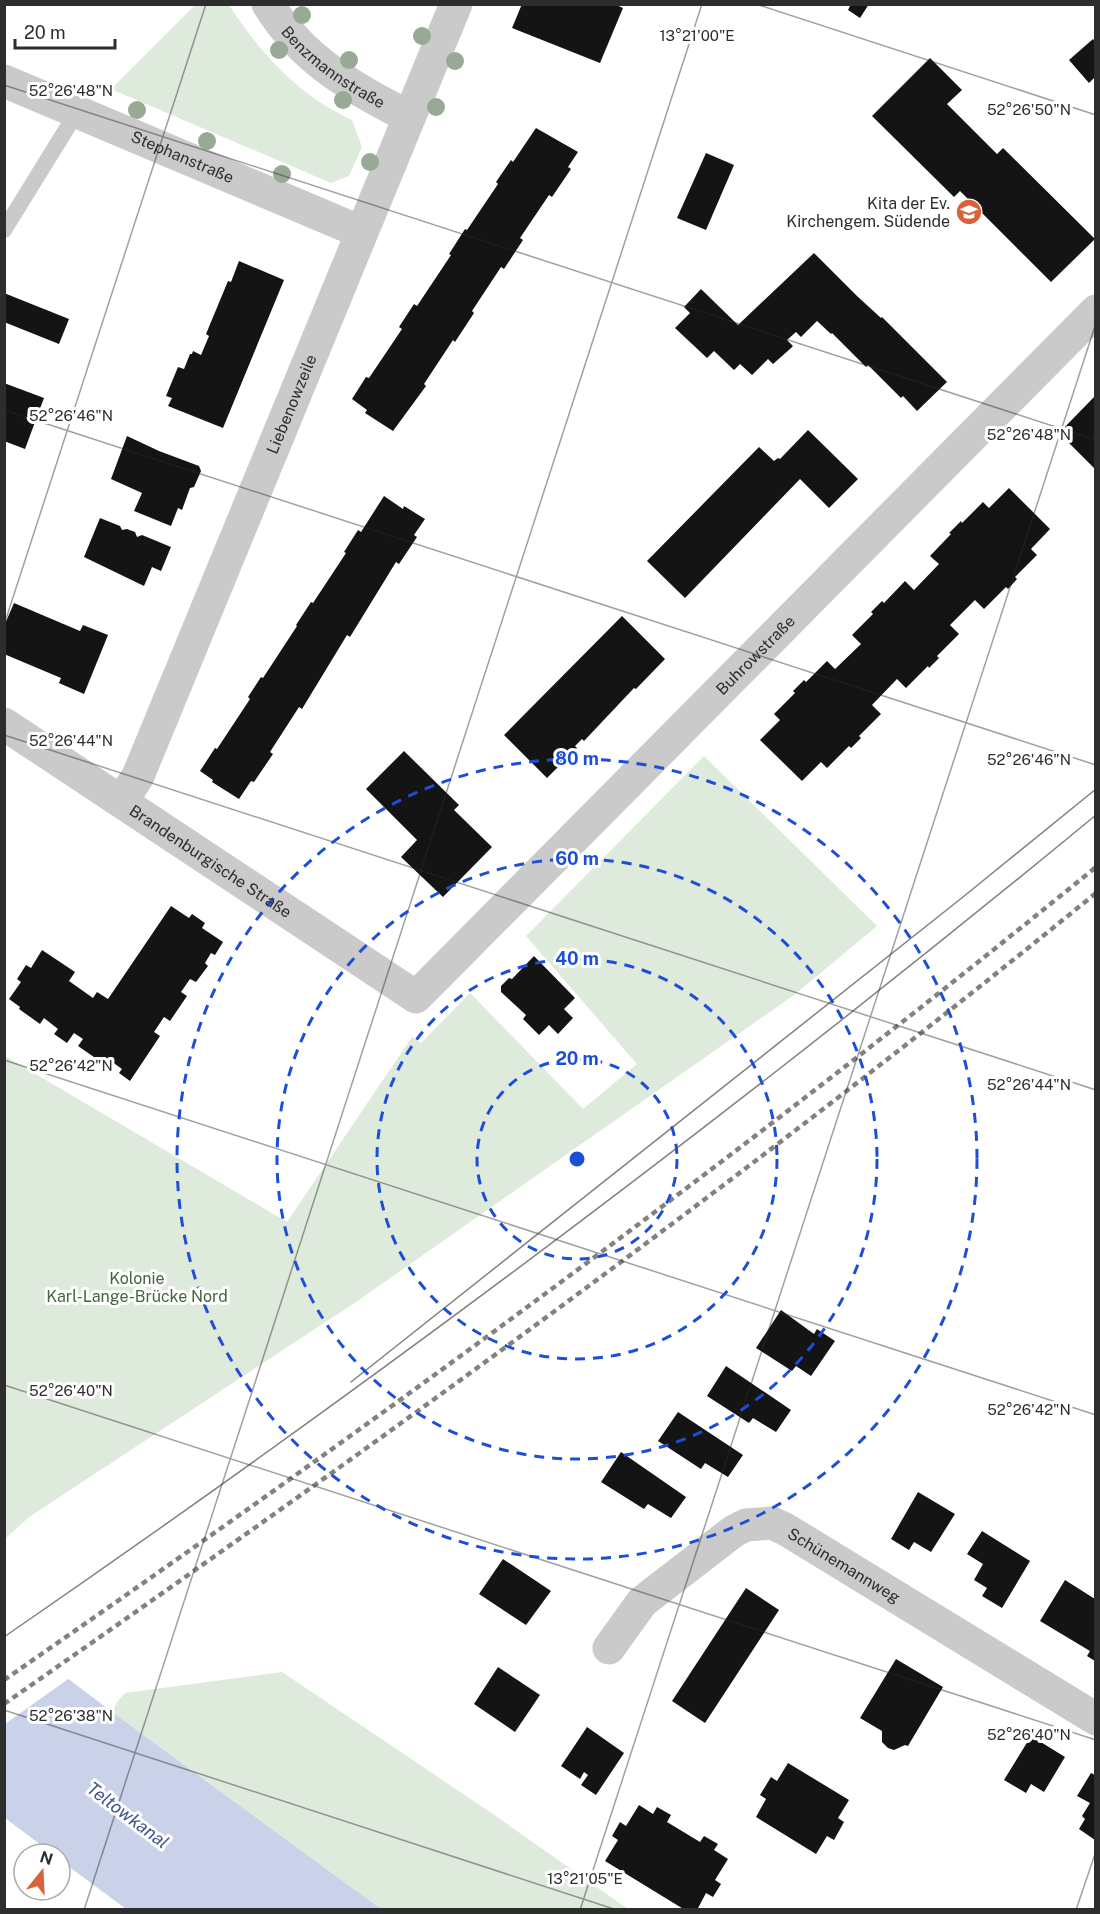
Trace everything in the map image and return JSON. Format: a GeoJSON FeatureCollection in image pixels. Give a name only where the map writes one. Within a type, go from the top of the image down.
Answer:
{"type":"FeatureCollection","features":[{"type":"Feature","properties":{"kind":"street","name":"Benzmannstraße"},"geometry":{"type":"LineString","coordinates":[[268,4],[311,56],[347,84],[409,117]]}},
{"type":"Feature","properties":{"kind":"street","name":"Liebenowzeile"},"geometry":{"type":"LineString","coordinates":[[122,801],[138,776],[456,4]]}},
{"type":"Feature","properties":{"kind":"street","name":"Stephanstraße"},"geometry":{"type":"LineString","coordinates":[[4,81],[361,231]]}},
{"type":"Feature","properties":{"kind":"street","name":"Buhrowstraße"},"geometry":{"type":"LineString","coordinates":[[416,997],[1095,311]]}},
{"type":"Feature","properties":{"kind":"street","name":"Brandenburgische Straße"},"geometry":{"type":"LineString","coordinates":[[4,724],[416,997]]}},
{"type":"Feature","properties":{"kind":"street","name":"Schünemannweg"},"geometry":{"type":"LineString","coordinates":[[609,1647],[642,1602],[705,1551],[734,1531],[746,1526],[772,1523],[1095,1719]]}},
{"type":"Feature","properties":{"kind":"lane"},"geometry":{"type":"LineString","coordinates":[[4,230],[77,112]]}},
{"type":"Feature","properties":{"kind":"green space"},"geometry":{"type":"Polygon","coordinates":[[[195,5],[229,5],[254,40],[282,72],[314,98],[352,120],[362,147],[349,176],[331,183],[111,89],[195,5]]]}},
{"type":"Feature","properties":{"kind":"green space","name":"Kolonie Karl-Lange-Brücke Nord"},"geometry":{"type":"Polygon","coordinates":[[[704,756],[877,926],[794,995],[356,1302],[29,1517],[5,1539],[5,1056],[287,1222],[412,1037],[421,1043],[470,993],[583,1109],[637,1064],[526,936],[704,756]]]}},
{"type":"Feature","properties":{"kind":"green space"},"geometry":{"type":"Polygon","coordinates":[[[282,1672],[490,1812],[628,1909],[381,1909],[112,1712],[125,1693],[282,1672]]]}},
{"type":"Feature","properties":{"kind":"water","name":"Teltowkanal"},"geometry":{"type":"Polygon","coordinates":[[[4,1630],[381,1909],[126,1909],[72,1869],[72,1842],[37,1842],[5,1818],[4,1630]]]}},
{"type":"Feature","properties":{"kind":"pier"},"geometry":{"type":"Polygon","coordinates":[[[4,1627],[71,1677],[5,1724],[4,1724],[4,1627]]]}},
{"type":"Feature","properties":{"kind":"building"},"geometry":{"type":"Polygon","coordinates":[[[522,4],[614,4],[623,8],[600,63],[512,28],[522,4]]]}},
{"type":"Feature","properties":{"kind":"building"},"geometry":{"type":"Polygon","coordinates":[[[851,4],[869,4],[860,18],[848,10],[851,4]]]}},
{"type":"Feature","properties":{"kind":"building"},"geometry":{"type":"Polygon","coordinates":[[[1093,39],[1095,42],[1095,77],[1089,83],[1069,60],[1093,39]]]}},
{"type":"Feature","properties":{"kind":"building"},"geometry":{"type":"Polygon","coordinates":[[[930,58],[962,90],[947,104],[997,154],[1003,148],[1095,239],[1051,282],[960,191],[954,197],[872,116],[930,58]]]}},
{"type":"Feature","properties":{"kind":"building"},"geometry":{"type":"Polygon","coordinates":[[[536,128],[578,152],[568,167],[571,169],[552,197],[549,195],[520,238],[523,240],[504,269],[501,267],[455,342],[453,340],[424,384],[426,386],[393,431],[365,413],[367,410],[352,399],[402,329],[399,327],[414,304],[417,306],[451,255],[449,254],[465,229],[467,230],[498,184],[496,182],[536,128]]]}},
{"type":"Feature","properties":{"kind":"building"},"geometry":{"type":"Polygon","coordinates":[[[706,153],[734,165],[706,230],[677,218],[706,153]]]}},
{"type":"Feature","properties":{"kind":"building"},"geometry":{"type":"Polygon","coordinates":[[[814,253],[947,382],[917,411],[817,321],[801,337],[796,332],[787,340],[793,346],[773,364],[768,359],[752,375],[740,364],[734,370],[714,351],[707,358],[675,328],[690,313],[684,307],[701,289],[738,325],[814,253]]]}},
{"type":"Feature","properties":{"kind":"building"},"geometry":{"type":"Polygon","coordinates":[[[239,261],[284,280],[223,428],[168,406],[172,398],[166,396],[178,367],[184,369],[193,351],[201,355],[209,336],[206,334],[239,261]]]}},
{"type":"Feature","properties":{"kind":"building"},"geometry":{"type":"Polygon","coordinates":[[[4,293],[69,319],[59,344],[4,322],[4,293]]]}},
{"type":"Feature","properties":{"kind":"building"},"geometry":{"type":"Polygon","coordinates":[[[4,383],[44,398],[25,449],[4,441],[4,383]]]}},
{"type":"Feature","properties":{"kind":"building"},"geometry":{"type":"Polygon","coordinates":[[[1095,396],[1095,469],[1059,433],[1095,396]]]}},
{"type":"Feature","properties":{"kind":"building"},"geometry":{"type":"Polygon","coordinates":[[[808,430],[858,479],[829,508],[800,479],[685,598],[647,561],[759,447],[774,461],[780,459],[808,430]]]}},
{"type":"Feature","properties":{"kind":"building"},"geometry":{"type":"Polygon","coordinates":[[[127,436],[199,466],[201,471],[194,487],[190,488],[182,510],[178,508],[171,526],[134,511],[142,493],[111,479],[127,436]]]}},
{"type":"Feature","properties":{"kind":"building"},"geometry":{"type":"Polygon","coordinates":[[[1009,488],[1050,529],[1031,549],[1037,555],[1015,577],[1017,579],[1008,589],[1006,587],[984,609],[975,600],[950,625],[959,634],[937,656],[939,658],[906,688],[897,679],[872,705],[881,714],[859,736],[861,738],[851,748],[849,746],[827,768],[821,762],[802,781],[760,740],[780,720],[774,714],[795,693],[793,691],[804,680],[806,682],[827,661],[835,669],[861,644],[852,635],[873,614],[871,612],[882,601],[884,603],[905,581],[914,590],[939,564],[930,556],[951,534],[949,533],[983,502],[989,508],[1009,488]]]}},
{"type":"Feature","properties":{"kind":"building"},"geometry":{"type":"Polygon","coordinates":[[[384,496],[403,509],[404,506],[425,519],[414,535],[417,537],[399,564],[396,562],[350,637],[347,635],[302,709],[299,707],[270,752],[273,754],[239,799],[212,782],[213,780],[200,771],[215,748],[217,749],[250,699],[248,697],[261,677],[263,678],[311,602],[313,603],[346,553],[344,552],[358,530],[361,532],[384,496]]]}},
{"type":"Feature","properties":{"kind":"building"},"geometry":{"type":"Polygon","coordinates":[[[100,518],[120,526],[122,530],[135,532],[137,537],[142,535],[171,547],[161,571],[152,567],[144,586],[84,557],[100,518]]]}},
{"type":"Feature","properties":{"kind":"building"},"geometry":{"type":"Polygon","coordinates":[[[14,603],[80,631],[83,625],[108,635],[84,694],[59,683],[61,678],[4,654],[4,626],[14,603]]]}},
{"type":"Feature","properties":{"kind":"building"},"geometry":{"type":"Polygon","coordinates":[[[622,616],[665,659],[584,741],[582,739],[575,746],[577,748],[547,778],[504,735],[622,616]]]}},
{"type":"Feature","properties":{"kind":"building"},"geometry":{"type":"Polygon","coordinates":[[[404,751],[459,805],[454,810],[492,847],[443,897],[401,857],[417,840],[366,789],[404,751]]]}},
{"type":"Feature","properties":{"kind":"building"},"geometry":{"type":"Polygon","coordinates":[[[171,906],[189,918],[192,914],[205,923],[202,928],[223,942],[215,955],[211,953],[205,963],[208,966],[196,982],[190,979],[181,992],[187,996],[170,1021],[164,1017],[154,1032],[160,1036],[130,1081],[119,1073],[122,1069],[108,1059],[104,1064],[78,1046],[83,1039],[74,1033],[67,1043],[54,1034],[58,1029],[44,1018],[40,1024],[9,999],[21,982],[17,979],[26,965],[31,968],[42,950],[75,972],[69,981],[93,998],[97,992],[108,999],[171,906]]]}},
{"type":"Feature","properties":{"kind":"building"},"geometry":{"type":"Polygon","coordinates":[[[534,956],[575,998],[564,1009],[573,1018],[558,1034],[549,1025],[539,1035],[523,1019],[526,1015],[501,992],[501,986],[509,978],[512,979],[534,956]]]}},
{"type":"Feature","properties":{"kind":"building"},"geometry":{"type":"Polygon","coordinates":[[[781,1310],[814,1334],[817,1329],[835,1341],[811,1376],[796,1366],[792,1371],[756,1348],[781,1310]]]}},
{"type":"Feature","properties":{"kind":"building"},"geometry":{"type":"Polygon","coordinates":[[[726,1366],[791,1410],[776,1432],[753,1418],[749,1423],[707,1396],[726,1366]]]}},
{"type":"Feature","properties":{"kind":"building"},"geometry":{"type":"Polygon","coordinates":[[[678,1412],[743,1455],[728,1477],[705,1463],[701,1469],[658,1441],[678,1412]]]}},
{"type":"Feature","properties":{"kind":"building"},"geometry":{"type":"Polygon","coordinates":[[[621,1452],[686,1497],[671,1518],[648,1504],[644,1509],[601,1482],[621,1452]]]}},
{"type":"Feature","properties":{"kind":"building"},"geometry":{"type":"Polygon","coordinates":[[[918,1492],[955,1514],[931,1552],[914,1542],[909,1550],[891,1539],[918,1492]]]}},
{"type":"Feature","properties":{"kind":"building"},"geometry":{"type":"Polygon","coordinates":[[[982,1531],[1030,1561],[1002,1608],[982,1596],[987,1588],[974,1580],[983,1564],[967,1554],[982,1531]]]}},
{"type":"Feature","properties":{"kind":"building"},"geometry":{"type":"Polygon","coordinates":[[[503,1559],[551,1591],[526,1625],[479,1594],[503,1559]]]}},
{"type":"Feature","properties":{"kind":"building"},"geometry":{"type":"Polygon","coordinates":[[[1065,1580],[1095,1599],[1095,1661],[1087,1656],[1090,1651],[1040,1621],[1065,1580]]]}},
{"type":"Feature","properties":{"kind":"building"},"geometry":{"type":"Polygon","coordinates":[[[746,1588],[779,1610],[705,1723],[672,1701],[746,1588]]]}},
{"type":"Feature","properties":{"kind":"building"},"geometry":{"type":"Polygon","coordinates":[[[896,1659],[943,1687],[908,1746],[894,1750],[882,1742],[882,1731],[860,1718],[896,1659]]]}},
{"type":"Feature","properties":{"kind":"building"},"geometry":{"type":"Polygon","coordinates":[[[498,1667],[540,1695],[515,1732],[474,1704],[498,1667]]]}},
{"type":"Feature","properties":{"kind":"building"},"geometry":{"type":"Polygon","coordinates":[[[587,1727],[624,1753],[596,1795],[581,1785],[588,1775],[584,1772],[580,1779],[561,1766],[587,1727]]]}},
{"type":"Feature","properties":{"kind":"building"},"geometry":{"type":"Polygon","coordinates":[[[1031,1736],[1065,1757],[1044,1792],[1031,1784],[1026,1793],[1004,1780],[1031,1736]]]}},
{"type":"Feature","properties":{"kind":"building"},"geometry":{"type":"Polygon","coordinates":[[[788,1763],[849,1800],[838,1818],[844,1822],[834,1840],[827,1836],[816,1854],[756,1817],[766,1799],[760,1795],[771,1777],[777,1781],[788,1763]]]}},
{"type":"Feature","properties":{"kind":"building"},"geometry":{"type":"Polygon","coordinates":[[[1091,1773],[1095,1775],[1095,1840],[1079,1829],[1085,1819],[1082,1816],[1090,1803],[1077,1796],[1091,1773]]]}},
{"type":"Feature","properties":{"kind":"building"},"geometry":{"type":"Polygon","coordinates":[[[639,1805],[653,1814],[657,1807],[671,1815],[667,1822],[700,1842],[704,1836],[718,1844],[714,1850],[728,1859],[715,1880],[721,1884],[713,1897],[706,1893],[697,1910],[685,1910],[605,1861],[618,1840],[612,1836],[620,1822],[626,1826],[639,1805]]]}},
{"type":"Feature","properties":{"kind":"tram line"},"geometry":{"type":"LineString","coordinates":[[351,1382],[1096,789]]}},
{"type":"Feature","properties":{"kind":"tram line"},"geometry":{"type":"LineString","coordinates":[[4,1637],[284,1440],[559,1238],[830,1029],[1096,815]]}},
{"type":"Feature","properties":{"kind":"railway"},"geometry":{"type":"LineString","coordinates":[[4,1680],[144,1583],[558,1284],[829,1079],[1096,867]]}},
{"type":"Feature","properties":{"kind":"railway"},"geometry":{"type":"LineString","coordinates":[[4,1704],[282,1508],[558,1309],[829,1104],[1096,893]]}},
{"type":"Feature","properties":{"kind":"place","name":"Kita der Ev. Kirchengem. Südende"},"geometry":{"type":"Point","coordinates":[969,212]}}]}
